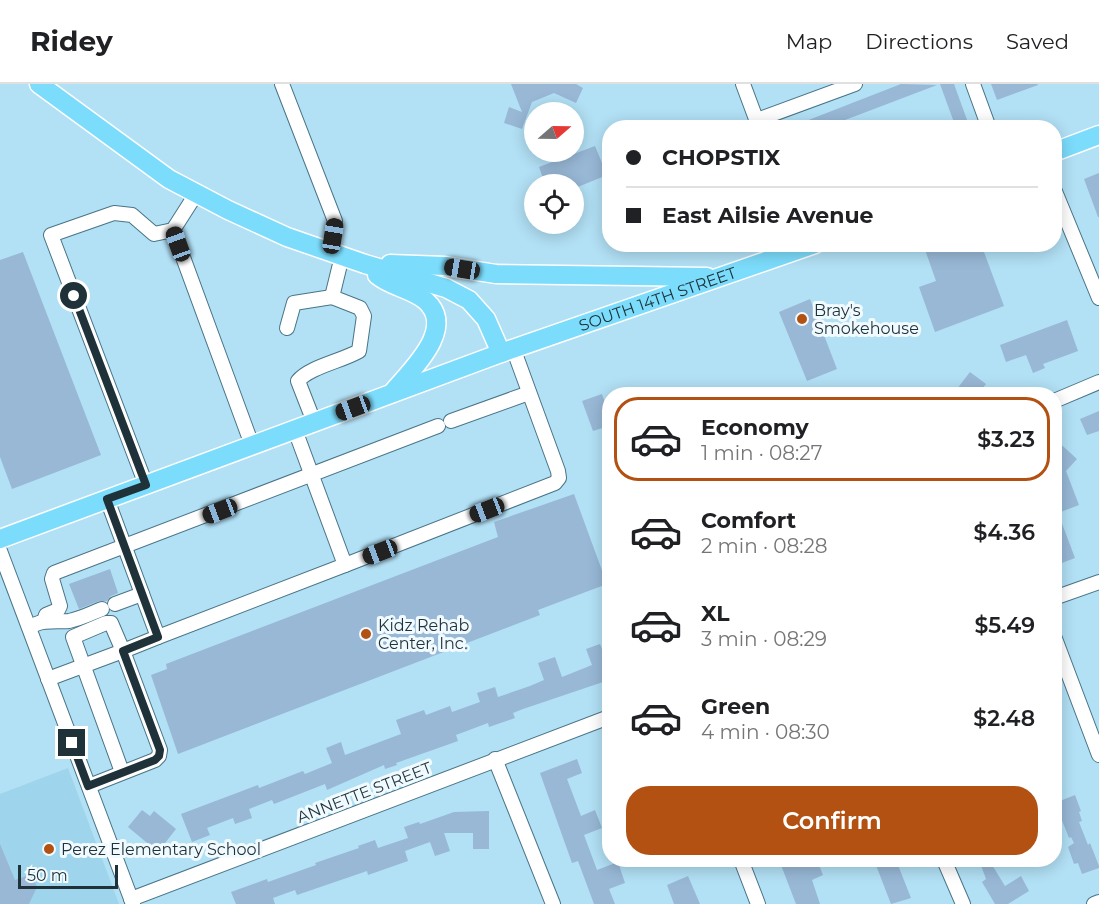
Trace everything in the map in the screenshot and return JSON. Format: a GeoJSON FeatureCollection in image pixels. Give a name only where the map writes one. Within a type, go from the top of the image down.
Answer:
{"type":"FeatureCollection","features":[{"type":"Feature","properties":{"kind":"main road"},"geometry":{"type":"LineString","coordinates":[[39,84],[169,179],[196,194],[287,237],[364,264],[446,288],[469,300],[486,319],[507,351]]}},
{"type":"Feature","properties":{"kind":"main road"},"geometry":{"type":"LineString","coordinates":[[1062,149],[1099,135]]}},
{"type":"Feature","properties":{"kind":"main road","name":"SOUTH 14TH STREET"},"geometry":{"type":"LineString","coordinates":[[0,539],[507,351],[791,252]]}},
{"type":"Feature","properties":{"kind":"main road"},"geometry":{"type":"LineString","coordinates":[[364,264],[445,266],[496,274],[721,277]]}},
{"type":"Feature","properties":{"kind":"main road"},"geometry":{"type":"LineString","coordinates":[[364,264],[383,280],[427,302],[436,321],[434,339],[392,393]]}},
{"type":"Feature","properties":{"kind":"street"},"geometry":{"type":"LineString","coordinates":[[282,84],[335,221],[336,254],[332,297]]}},
{"type":"Feature","properties":{"kind":"street"},"geometry":{"type":"LineString","coordinates":[[743,84],[756,120]]}},
{"type":"Feature","properties":{"kind":"street"},"geometry":{"type":"LineString","coordinates":[[768,120],[855,84]]}},
{"type":"Feature","properties":{"kind":"street"},"geometry":{"type":"LineString","coordinates":[[973,84],[987,120]]}},
{"type":"Feature","properties":{"kind":"street"},"geometry":{"type":"LineString","coordinates":[[146,485],[51,235],[114,213],[132,215],[154,234],[173,230],[196,194]]}},
{"type":"Feature","properties":{"kind":"street"},"geometry":{"type":"LineString","coordinates":[[1062,208],[1099,298]]}},
{"type":"Feature","properties":{"kind":"street"},"geometry":{"type":"LineString","coordinates":[[173,230],[252,445]]}},
{"type":"Feature","properties":{"kind":"street"},"geometry":{"type":"LineString","coordinates":[[287,328],[294,303],[332,297],[360,308],[364,316],[359,351],[303,375],[298,381],[314,422]]}},
{"type":"Feature","properties":{"kind":"street"},"geometry":{"type":"LineString","coordinates":[[48,679],[555,483],[559,478],[558,471],[529,393],[507,351]]}},
{"type":"Feature","properties":{"kind":"street"},"geometry":{"type":"LineString","coordinates":[[1062,398],[1099,382]]}},
{"type":"Feature","properties":{"kind":"street"},"geometry":{"type":"LineString","coordinates":[[44,621],[46,615],[60,606],[52,579],[54,573],[529,393]]}},
{"type":"Feature","properties":{"kind":"street"},"geometry":{"type":"LineString","coordinates":[[295,430],[345,565]]}},
{"type":"Feature","properties":{"kind":"street"},"geometry":{"type":"LineString","coordinates":[[107,499],[158,637]]}},
{"type":"Feature","properties":{"kind":"street"},"geometry":{"type":"LineString","coordinates":[[0,551],[132,901]]}},
{"type":"Feature","properties":{"kind":"street"},"geometry":{"type":"LineString","coordinates":[[1062,595],[1099,582]]}},
{"type":"Feature","properties":{"kind":"street"},"geometry":{"type":"LineString","coordinates":[[29,627],[44,621],[52,623],[60,620],[70,621],[142,594]]}},
{"type":"Feature","properties":{"kind":"street"},"geometry":{"type":"LineString","coordinates":[[88,786],[155,760],[160,750],[114,627],[111,623],[106,623],[73,637],[122,772]]}},
{"type":"Feature","properties":{"kind":"street"},"geometry":{"type":"LineString","coordinates":[[1062,657],[1099,755]]}},
{"type":"Feature","properties":{"kind":"street","name":"ANNETTE STREET"},"geometry":{"type":"LineString","coordinates":[[132,901],[602,720]]}},
{"type":"Feature","properties":{"kind":"street"},"geometry":{"type":"LineString","coordinates":[[495,759],[553,904]]}},
{"type":"Feature","properties":{"kind":"street"},"geometry":{"type":"LineString","coordinates":[[744,867],[758,904]]}},
{"type":"Feature","properties":{"kind":"street"},"geometry":{"type":"LineString","coordinates":[[947,867],[963,904]]}},
{"type":"Feature","properties":{"kind":"street"},"geometry":{"type":"LineString","coordinates":[[1094,904],[1099,902]]}},
{"type":"Feature","properties":{"kind":"shaded area","name":"Perez Elementary School"},"geometry":{"type":"Polygon","coordinates":[[[68,768],[119,904],[0,904],[0,794],[68,768]]]}},
{"type":"Feature","properties":{"kind":"building"},"geometry":{"type":"Polygon","coordinates":[[[511,84],[576,84],[583,88],[576,102],[554,93],[532,102],[524,102],[522,129],[504,123],[509,107],[522,112],[511,84]]]}},
{"type":"Feature","properties":{"kind":"building"},"geometry":{"type":"Polygon","coordinates":[[[901,84],[937,85],[845,120],[809,120],[901,84]]]}},
{"type":"Feature","properties":{"kind":"building"},"geometry":{"type":"Polygon","coordinates":[[[940,84],[954,84],[967,120],[953,120],[940,84]]]}},
{"type":"Feature","properties":{"kind":"building"},"geometry":{"type":"Polygon","coordinates":[[[991,84],[1037,84],[1038,85],[997,100],[991,84]]]}},
{"type":"Feature","properties":{"kind":"building"},"geometry":{"type":"Polygon","coordinates":[[[595,146],[602,163],[602,177],[584,184],[584,174],[541,174],[539,167],[552,162],[584,162],[584,150],[595,146]]]}},
{"type":"Feature","properties":{"kind":"building"},"geometry":{"type":"Polygon","coordinates":[[[1099,173],[1099,217],[1098,217],[1084,179],[1099,173]]]}},
{"type":"Feature","properties":{"kind":"building"},"geometry":{"type":"Polygon","coordinates":[[[23,252],[101,455],[12,489],[0,457],[0,260],[23,252]]]}},
{"type":"Feature","properties":{"kind":"building"},"geometry":{"type":"Polygon","coordinates":[[[926,252],[984,252],[1004,306],[935,332],[919,287],[936,281],[926,252]]]}},
{"type":"Feature","properties":{"kind":"building"},"geometry":{"type":"Polygon","coordinates":[[[810,299],[837,369],[807,381],[779,312],[810,299]]]}},
{"type":"Feature","properties":{"kind":"building"},"geometry":{"type":"Polygon","coordinates":[[[1067,320],[1078,351],[1043,364],[1045,368],[1033,373],[1026,355],[1006,362],[1000,345],[1067,320]]]}},
{"type":"Feature","properties":{"kind":"building"},"geometry":{"type":"Polygon","coordinates":[[[970,372],[986,384],[984,387],[958,387],[970,372]]]}},
{"type":"Feature","properties":{"kind":"building"},"geometry":{"type":"Polygon","coordinates":[[[602,394],[602,428],[593,431],[582,401],[602,394]]]}},
{"type":"Feature","properties":{"kind":"building"},"geometry":{"type":"Polygon","coordinates":[[[1099,411],[1099,431],[1087,435],[1080,419],[1099,411]]]}},
{"type":"Feature","properties":{"kind":"building"},"geometry":{"type":"Polygon","coordinates":[[[1062,445],[1077,459],[1066,471],[1079,505],[1062,511],[1062,445]]]}},
{"type":"Feature","properties":{"kind":"building","name":"Kidz Rehab Center, Inc."},"geometry":{"type":"Polygon","coordinates":[[[574,494],[602,570],[602,586],[538,610],[540,615],[178,754],[151,675],[167,669],[166,664],[498,537],[494,522],[574,494]]]}},
{"type":"Feature","properties":{"kind":"building"},"geometry":{"type":"Polygon","coordinates":[[[1062,524],[1075,558],[1062,563],[1062,524]]]}},
{"type":"Feature","properties":{"kind":"building"},"geometry":{"type":"Polygon","coordinates":[[[110,569],[118,593],[107,601],[99,601],[79,609],[69,584],[110,569]]]}},
{"type":"Feature","properties":{"kind":"building"},"geometry":{"type":"Polygon","coordinates":[[[600,644],[602,682],[513,713],[515,718],[489,727],[488,723],[456,735],[458,741],[385,769],[384,765],[327,790],[325,784],[274,804],[272,800],[249,809],[252,818],[235,824],[233,818],[207,828],[210,835],[192,842],[181,814],[258,785],[259,788],[303,771],[305,774],[332,763],[326,748],[341,742],[345,755],[401,734],[396,720],[424,710],[426,715],[450,706],[452,712],[480,702],[477,693],[495,687],[498,697],[530,686],[544,680],[538,663],[555,657],[562,677],[592,665],[586,649],[600,644]]]}},
{"type":"Feature","properties":{"kind":"building"},"geometry":{"type":"Polygon","coordinates":[[[577,759],[582,773],[567,779],[581,816],[595,810],[602,828],[584,835],[597,870],[605,867],[620,867],[625,883],[609,889],[615,904],[594,904],[578,861],[572,863],[540,773],[577,759]]]}},
{"type":"Feature","properties":{"kind":"building"},"geometry":{"type":"Polygon","coordinates":[[[1075,795],[1081,811],[1079,812],[1082,821],[1079,822],[1099,868],[1082,874],[1078,863],[1074,864],[1068,847],[1074,843],[1071,837],[1069,838],[1062,820],[1062,800],[1075,795]]]}},
{"type":"Feature","properties":{"kind":"building"},"geometry":{"type":"Polygon","coordinates":[[[142,810],[150,816],[154,811],[176,829],[158,852],[128,827],[142,810]]]}},
{"type":"Feature","properties":{"kind":"building"},"geometry":{"type":"Polygon","coordinates":[[[489,811],[489,849],[473,849],[473,833],[444,833],[450,851],[435,856],[430,842],[405,851],[408,861],[368,875],[367,871],[297,895],[295,890],[273,898],[275,904],[236,904],[231,892],[316,865],[315,863],[375,840],[378,848],[408,838],[404,827],[419,822],[420,824],[454,812],[489,811]]]}},
{"type":"Feature","properties":{"kind":"building"},"geometry":{"type":"Polygon","coordinates":[[[0,844],[15,880],[32,874],[37,887],[29,904],[0,904],[0,844]]]}},
{"type":"Feature","properties":{"kind":"building"},"geometry":{"type":"Polygon","coordinates":[[[782,867],[820,867],[823,875],[812,880],[820,904],[796,904],[782,867]]]}},
{"type":"Feature","properties":{"kind":"building"},"geometry":{"type":"Polygon","coordinates":[[[877,867],[899,867],[911,898],[891,904],[877,867]]]}},
{"type":"Feature","properties":{"kind":"building"},"geometry":{"type":"Polygon","coordinates":[[[982,867],[993,867],[1005,886],[1021,876],[1029,891],[1008,904],[995,904],[982,882],[986,879],[982,867]]]}},
{"type":"Feature","properties":{"kind":"building"},"geometry":{"type":"Polygon","coordinates":[[[688,876],[700,904],[674,904],[667,885],[688,876]]]}},
{"type":"Feature","properties":{"kind":"place","name":"Bray's Smokehouse"},"geometry":{"type":"Point","coordinates":[802,319]}},
{"type":"Feature","properties":{"kind":"place","name":"Kidz Rehab Center, Inc."},"geometry":{"type":"Point","coordinates":[366,634]}},
{"type":"Feature","properties":{"kind":"place","name":"Perez Elementary School"},"geometry":{"type":"Point","coordinates":[49,849]}},
{"type":"Feature","properties":{"kind":"route"},"geometry":{"type":"LineString","coordinates":[[72,743],[88,786],[155,760],[160,750],[123,651],[158,637],[107,499],[146,485],[74,296]]}}]}
